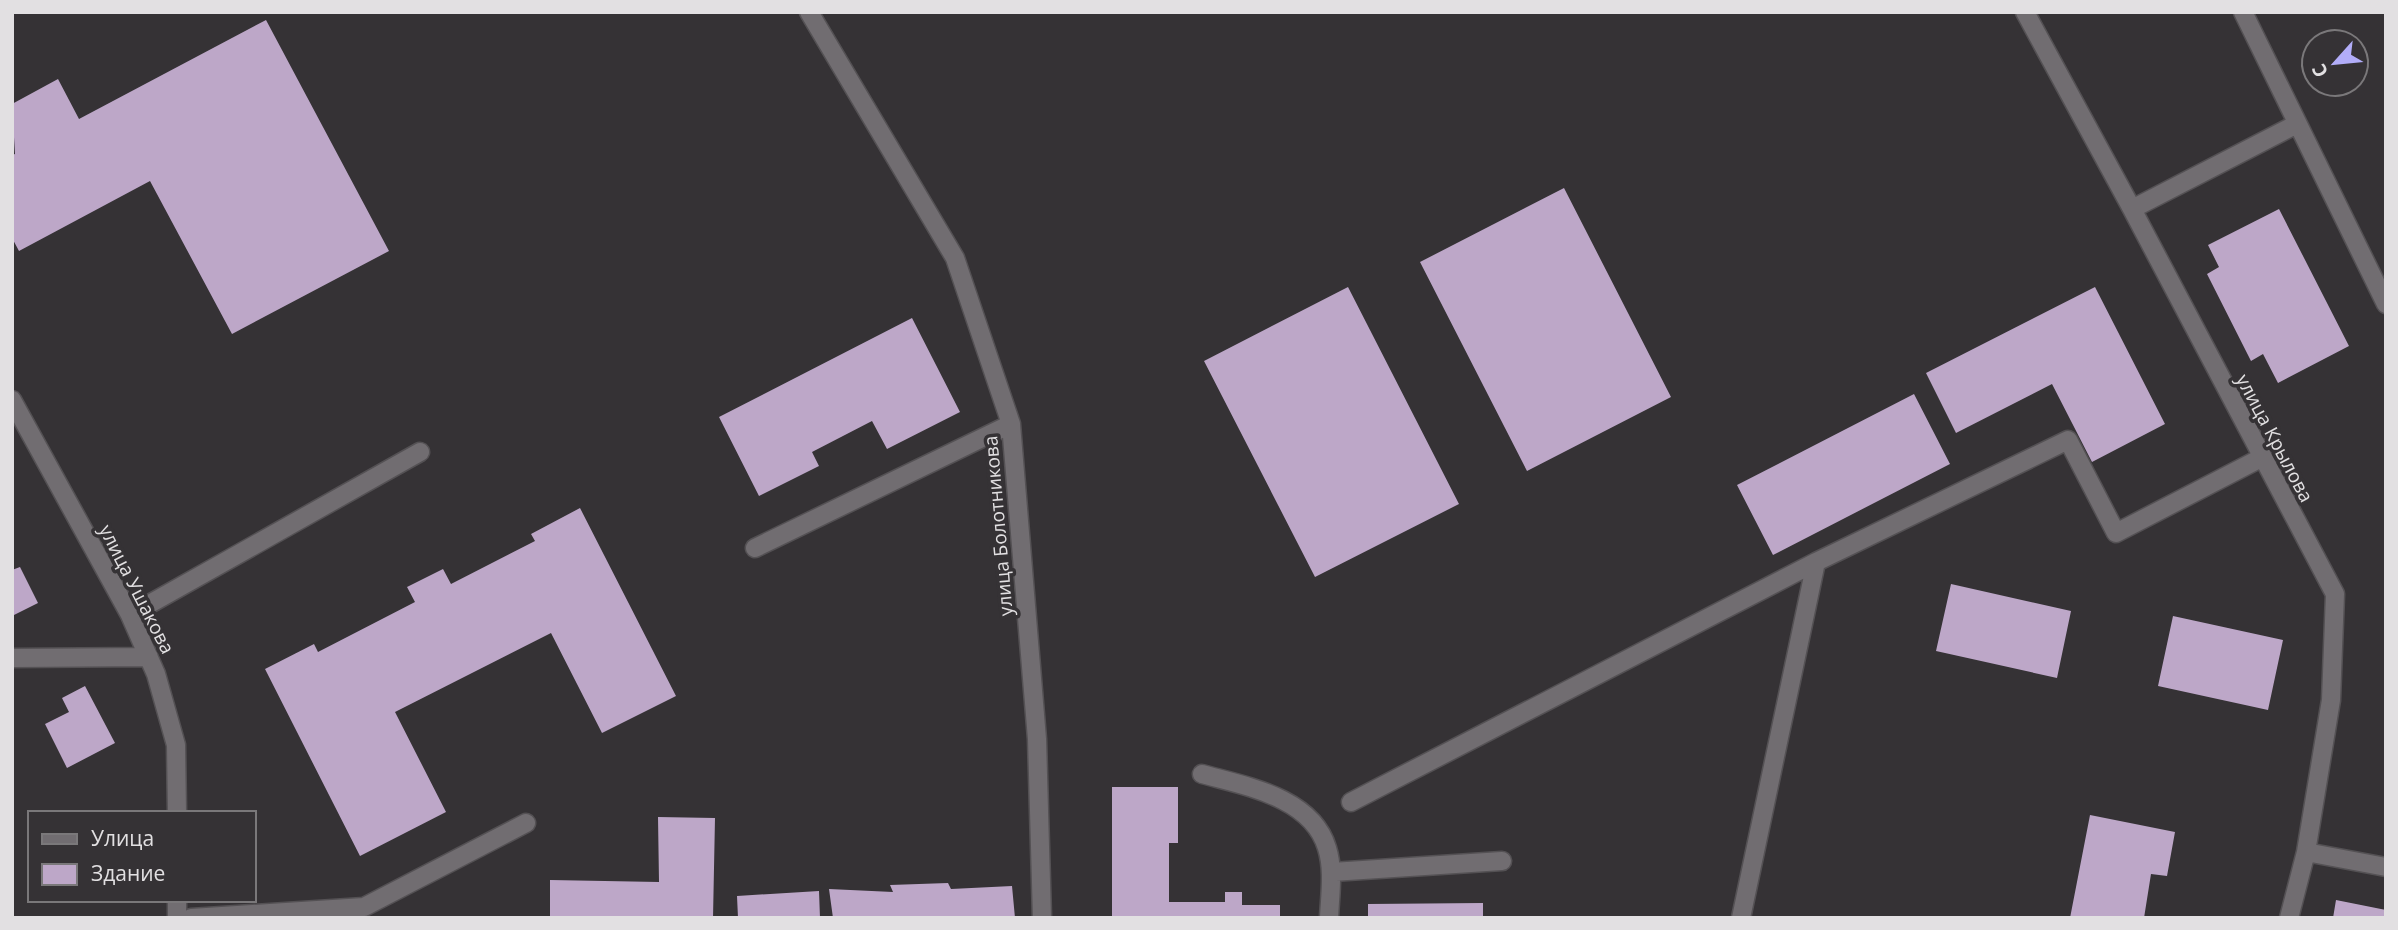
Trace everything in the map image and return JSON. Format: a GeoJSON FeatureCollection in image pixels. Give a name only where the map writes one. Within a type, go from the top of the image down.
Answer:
{"type":"FeatureCollection","features":[{"type":"Feature","properties":{"kind":"street","name":"улица Болотникова"},"geometry":{"type":"LineString","coordinates":[[809,12],[955,258],[1011,424],[1037,739],[1042,918]]}},
{"type":"Feature","properties":{"kind":"street","name":"улица Крылова"},"geometry":{"type":"LineString","coordinates":[[2025,12],[2132,209],[2334,594],[2331,700],[2305,852],[2289,918]]}},
{"type":"Feature","properties":{"kind":"street"},"geometry":{"type":"LineString","coordinates":[[2243,12],[2295,125],[2386,304]]}},
{"type":"Feature","properties":{"kind":"street"},"geometry":{"type":"LineString","coordinates":[[2132,209],[2295,125]]}},
{"type":"Feature","properties":{"kind":"street","name":"улица Ушакова"},"geometry":{"type":"LineString","coordinates":[[12,400],[130,615],[149,657],[176,745],[177,811]]}},
{"type":"Feature","properties":{"kind":"street"},"geometry":{"type":"LineString","coordinates":[[755,548],[1011,424]]}},
{"type":"Feature","properties":{"kind":"street"},"geometry":{"type":"LineString","coordinates":[[1351,802],[1815,562],[2068,440],[2116,533],[2261,458]]}},
{"type":"Feature","properties":{"kind":"street"},"geometry":{"type":"LineString","coordinates":[[130,615],[420,452]]}},
{"type":"Feature","properties":{"kind":"street"},"geometry":{"type":"LineString","coordinates":[[1741,918],[1815,562]]}},
{"type":"Feature","properties":{"kind":"street"},"geometry":{"type":"LineString","coordinates":[[12,658],[149,657]]}},
{"type":"Feature","properties":{"kind":"street"},"geometry":{"type":"LineString","coordinates":[[1202,774],[1274,795],[1311,821],[1327,845],[1332,872],[1329,918]]}},
{"type":"Feature","properties":{"kind":"street"},"geometry":{"type":"LineString","coordinates":[[191,918],[364,907],[526,823]]}},
{"type":"Feature","properties":{"kind":"street"},"geometry":{"type":"LineString","coordinates":[[2305,852],[2386,867]]}},
{"type":"Feature","properties":{"kind":"street"},"geometry":{"type":"LineString","coordinates":[[1332,872],[1502,861]]}},
{"type":"Feature","properties":{"kind":"building"},"geometry":{"type":"Polygon","coordinates":[[[266,20],[389,251],[232,334],[150,181],[19,251],[12,238],[12,155],[15,154],[12,104],[58,79],[79,119],[266,20]]]}},
{"type":"Feature","properties":{"kind":"building"},"geometry":{"type":"Polygon","coordinates":[[[1564,188],[1671,397],[1527,471],[1420,262],[1564,188]]]}},
{"type":"Feature","properties":{"kind":"building"},"geometry":{"type":"Polygon","coordinates":[[[2279,209],[2349,346],[2278,383],[2263,354],[2251,361],[2207,274],[2219,267],[2208,245],[2279,209]]]}},
{"type":"Feature","properties":{"kind":"building"},"geometry":{"type":"Polygon","coordinates":[[[1348,287],[1459,504],[1315,577],[1204,361],[1348,287]]]}},
{"type":"Feature","properties":{"kind":"building"},"geometry":{"type":"Polygon","coordinates":[[[2095,287],[2165,424],[2092,462],[2052,384],[1956,433],[1926,373],[2095,287]]]}},
{"type":"Feature","properties":{"kind":"building"},"geometry":{"type":"Polygon","coordinates":[[[912,318],[960,412],[887,449],[872,421],[812,452],[819,466],[759,496],[719,417],[912,318]]]}},
{"type":"Feature","properties":{"kind":"building"},"geometry":{"type":"Polygon","coordinates":[[[1914,394],[1950,464],[1773,555],[1737,485],[1914,394]]]}},
{"type":"Feature","properties":{"kind":"building"},"geometry":{"type":"Polygon","coordinates":[[[580,508],[676,696],[602,733],[551,633],[395,712],[446,812],[360,856],[265,669],[314,644],[318,652],[415,602],[407,587],[443,569],[451,584],[535,541],[531,534],[580,508]]]}},
{"type":"Feature","properties":{"kind":"building"},"geometry":{"type":"Polygon","coordinates":[[[20,567],[38,603],[12,616],[12,570],[20,567]]]}},
{"type":"Feature","properties":{"kind":"building"},"geometry":{"type":"Polygon","coordinates":[[[1951,584],[2071,611],[2057,678],[1936,651],[1951,584]]]}},
{"type":"Feature","properties":{"kind":"building"},"geometry":{"type":"Polygon","coordinates":[[[2173,616],[2283,640],[2268,710],[2158,686],[2173,616]]]}},
{"type":"Feature","properties":{"kind":"building"},"geometry":{"type":"Polygon","coordinates":[[[85,686],[115,743],[67,768],[45,724],[69,712],[62,698],[85,686]]]}},
{"type":"Feature","properties":{"kind":"building"},"geometry":{"type":"Polygon","coordinates":[[[1112,787],[1178,787],[1178,843],[1169,843],[1169,902],[1225,902],[1225,892],[1242,892],[1242,905],[1280,905],[1280,918],[1112,918],[1112,787]]]}},
{"type":"Feature","properties":{"kind":"building"},"geometry":{"type":"Polygon","coordinates":[[[2090,815],[2175,832],[2167,876],[2151,874],[2144,918],[2070,918],[2090,815]]]}},
{"type":"Feature","properties":{"kind":"building"},"geometry":{"type":"Polygon","coordinates":[[[658,817],[715,818],[713,918],[550,918],[550,880],[659,882],[658,817]]]}},
{"type":"Feature","properties":{"kind":"building"},"geometry":{"type":"Polygon","coordinates":[[[948,883],[951,889],[1012,886],[1015,918],[833,918],[829,889],[893,892],[890,885],[948,883]]]}},
{"type":"Feature","properties":{"kind":"building"},"geometry":{"type":"Polygon","coordinates":[[[819,891],[820,918],[738,918],[737,896],[819,891]]]}},
{"type":"Feature","properties":{"kind":"building"},"geometry":{"type":"Polygon","coordinates":[[[2336,900],[2386,910],[2386,918],[2333,918],[2336,900]]]}},
{"type":"Feature","properties":{"kind":"building"},"geometry":{"type":"Polygon","coordinates":[[[1483,903],[1483,918],[1368,918],[1368,904],[1483,903]]]}}]}
